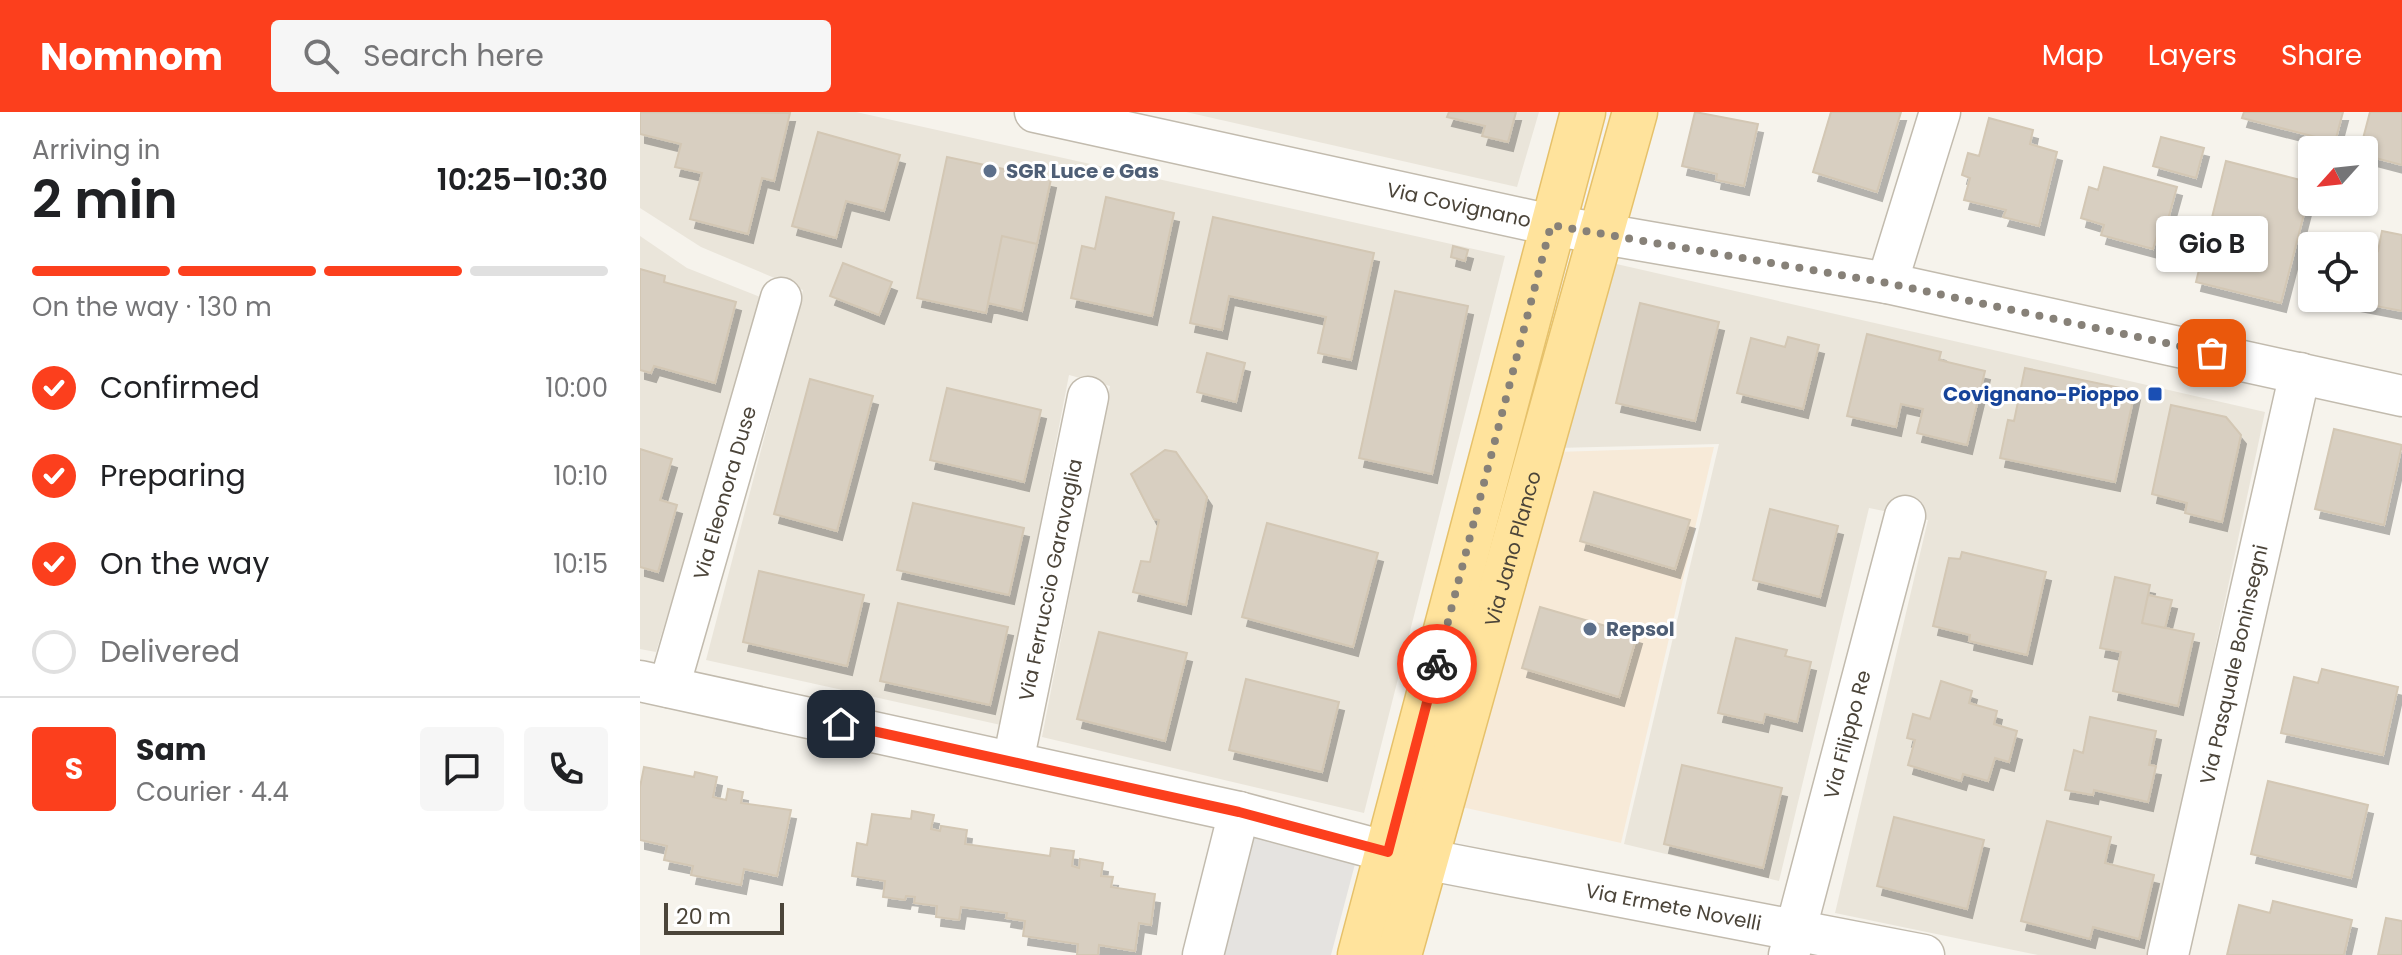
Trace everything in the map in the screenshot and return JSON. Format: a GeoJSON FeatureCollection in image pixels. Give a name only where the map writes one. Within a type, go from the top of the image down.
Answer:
{"type":"FeatureCollection","features":[{"type":"Feature","properties":{"kind":"main road","name":"Via Jano Planco"},"geometry":{"type":"LineString","coordinates":[[1399,955],[1406,855],[1551,225],[1583,112]]}},
{"type":"Feature","properties":{"kind":"main road","name":"Via Jano Planco"},"geometry":{"type":"LineString","coordinates":[[1360,955],[1406,855],[1635,112]]}},
{"type":"Feature","properties":{"kind":"street","name":"Via Covignano"},"geometry":{"type":"LineString","coordinates":[[1035,112],[1164,125],[1551,225],[1887,283],[2402,396]]}},
{"type":"Feature","properties":{"kind":"street"},"geometry":{"type":"LineString","coordinates":[[1887,283],[1940,112]]}},
{"type":"Feature","properties":{"kind":"street","name":"Via Eleonora Duse"},"geometry":{"type":"LineString","coordinates":[[654,684],[781,298]]}},
{"type":"Feature","properties":{"kind":"street","name":"Via Pasquale Boninsegni"},"geometry":{"type":"LineString","coordinates":[[2168,955],[2300,373]]}},
{"type":"Feature","properties":{"kind":"street","name":"Via Ferruccio Garavaglia"},"geometry":{"type":"LineString","coordinates":[[1013,762],[1088,397]]}},
{"type":"Feature","properties":{"kind":"street","name":"Via Filippo Re"},"geometry":{"type":"LineString","coordinates":[[1792,943],[1905,516]]}},
{"type":"Feature","properties":{"kind":"street","name":"Via Ermete Novelli"},"geometry":{"type":"LineString","coordinates":[[654,684],[1239,812],[1406,855],[1792,943],[1924,955]]}},
{"type":"Feature","properties":{"kind":"street"},"geometry":{"type":"LineString","coordinates":[[1203,955],[1239,812]]}},
{"type":"Feature","properties":{"kind":"shaded area"},"geometry":{"type":"Polygon","coordinates":[[[640,112],[856,112],[1505,256],[1364,813],[1042,737],[1110,386],[1069,375],[1001,725],[706,660],[803,290],[701,247],[640,208],[640,112]]]}},
{"type":"Feature","properties":{"kind":"shaded area"},"geometry":{"type":"Polygon","coordinates":[[[1186,112],[1539,112],[1517,187],[1186,112]]]}},
{"type":"Feature","properties":{"kind":"shaded area"},"geometry":{"type":"Polygon","coordinates":[[[640,236],[687,268],[765,299],[656,652],[640,649],[640,236]]]}},
{"type":"Feature","properties":{"kind":"shaded area"},"geometry":{"type":"Polygon","coordinates":[[[1612,263],[2265,412],[2150,955],[2038,955],[1835,913],[1928,520],[1869,508],[1779,881],[1624,844],[1719,444],[1556,448],[1612,263]]]}},
{"type":"Feature","properties":{"kind":"shaded area","name":"Repsol"},"geometry":{"type":"Polygon","coordinates":[[[1714,447],[1621,843],[1462,807],[1556,452],[1714,447]]]}},
{"type":"Feature","properties":{"kind":"shaded area"},"geometry":{"type":"Polygon","coordinates":[[[1249,836],[1355,864],[1331,955],[1218,955],[1249,836]]]}},
{"type":"Feature","properties":{"kind":"building"},"geometry":{"type":"Polygon","coordinates":[[[640,112],[790,113],[774,181],[762,178],[748,234],[690,219],[702,173],[675,167],[681,144],[640,134],[640,112]]]}},
{"type":"Feature","properties":{"kind":"building"},"geometry":{"type":"Polygon","coordinates":[[[1449,112],[1516,112],[1508,142],[1482,136],[1485,126],[1447,117],[1449,112]]]}},
{"type":"Feature","properties":{"kind":"building"},"geometry":{"type":"Polygon","coordinates":[[[1695,112],[1758,124],[1744,186],[1716,180],[1717,174],[1682,166],[1695,112]]]}},
{"type":"Feature","properties":{"kind":"building"},"geometry":{"type":"Polygon","coordinates":[[[1831,112],[1901,112],[1877,192],[1813,172],[1831,112]]]}},
{"type":"Feature","properties":{"kind":"building"},"geometry":{"type":"Polygon","coordinates":[[[2244,112],[2343,112],[2337,136],[2312,136],[2242,118],[2244,112]]]}},
{"type":"Feature","properties":{"kind":"building"},"geometry":{"type":"Polygon","coordinates":[[[2370,112],[2402,112],[2402,165],[2378,159],[2378,136],[2364,136],[2370,112]]]}},
{"type":"Feature","properties":{"kind":"building"},"geometry":{"type":"Polygon","coordinates":[[[1989,118],[2033,130],[2030,144],[2057,152],[2039,226],[2003,217],[2006,210],[1964,200],[1970,178],[1962,175],[1968,153],[1979,156],[1989,118]]]}},
{"type":"Feature","properties":{"kind":"building"},"geometry":{"type":"Polygon","coordinates":[[[818,132],[900,155],[884,211],[846,201],[836,238],[792,226],[818,132]]]}},
{"type":"Feature","properties":{"kind":"building"},"geometry":{"type":"Polygon","coordinates":[[[2161,137],[2204,148],[2196,178],[2153,166],[2161,137]]]}},
{"type":"Feature","properties":{"kind":"building"},"geometry":{"type":"Polygon","coordinates":[[[947,157],[1051,179],[1037,244],[1002,236],[986,313],[917,298],[947,157]]]}},
{"type":"Feature","properties":{"kind":"building"},"geometry":{"type":"Polygon","coordinates":[[[2226,161],[2298,179],[2298,216],[2303,216],[2281,303],[2196,282],[2226,161]]]}},
{"type":"Feature","properties":{"kind":"building"},"geometry":{"type":"Polygon","coordinates":[[[2104,167],[2177,187],[2167,223],[2161,221],[2153,249],[2101,235],[2104,225],[2081,218],[2089,187],[2098,190],[2104,167]]]}},
{"type":"Feature","properties":{"kind":"building"},"geometry":{"type":"Polygon","coordinates":[[[1106,197],[1174,213],[1152,316],[1071,298],[1082,246],[1095,249],[1106,197]]]}},
{"type":"Feature","properties":{"kind":"building"},"geometry":{"type":"Polygon","coordinates":[[[1213,217],[1374,253],[1351,360],[1318,353],[1326,317],[1229,296],[1222,330],[1190,323],[1213,217]]]}},
{"type":"Feature","properties":{"kind":"building"},"geometry":{"type":"Polygon","coordinates":[[[2382,231],[2402,235],[2402,311],[2378,306],[2378,251],[2382,231]]]}},
{"type":"Feature","properties":{"kind":"building"},"geometry":{"type":"Polygon","coordinates":[[[1002,236],[1037,244],[1022,311],[988,303],[1002,236]]]}},
{"type":"Feature","properties":{"kind":"building"},"geometry":{"type":"Polygon","coordinates":[[[1453,246],[1468,250],[1465,261],[1451,257],[1453,246]]]}},
{"type":"Feature","properties":{"kind":"building"},"geometry":{"type":"Polygon","coordinates":[[[843,263],[892,282],[879,315],[830,296],[843,263]]]}},
{"type":"Feature","properties":{"kind":"building"},"geometry":{"type":"Polygon","coordinates":[[[640,269],[665,276],[664,282],[736,302],[715,383],[654,366],[651,373],[640,370],[640,269]]]}},
{"type":"Feature","properties":{"kind":"building"},"geometry":{"type":"Polygon","coordinates":[[[1395,291],[1468,306],[1432,474],[1359,458],[1395,291]]]}},
{"type":"Feature","properties":{"kind":"building"},"geometry":{"type":"Polygon","coordinates":[[[1640,303],[1719,322],[1695,421],[1616,403],[1640,303]]]}},
{"type":"Feature","properties":{"kind":"building"},"geometry":{"type":"Polygon","coordinates":[[[1867,334],[1941,352],[1939,360],[1985,371],[1967,445],[1917,433],[1923,409],[1901,404],[1896,427],[1847,416],[1867,334]]]}},
{"type":"Feature","properties":{"kind":"building"},"geometry":{"type":"Polygon","coordinates":[[[1788,337],[1819,345],[1803,409],[1737,393],[1751,338],[1785,347],[1788,337]]]}},
{"type":"Feature","properties":{"kind":"building"},"geometry":{"type":"Polygon","coordinates":[[[1207,353],[1245,363],[1236,402],[1197,392],[1207,353]]]}},
{"type":"Feature","properties":{"kind":"building"},"geometry":{"type":"Polygon","coordinates":[[[2025,368],[2135,391],[2115,482],[2000,458],[2008,420],[2014,421],[2025,368]]]}},
{"type":"Feature","properties":{"kind":"building"},"geometry":{"type":"Polygon","coordinates":[[[810,379],[873,396],[837,531],[774,514],[810,379]]]}},
{"type":"Feature","properties":{"kind":"building"},"geometry":{"type":"Polygon","coordinates":[[[947,388],[1041,410],[1024,482],[930,460],[947,388]]]}},
{"type":"Feature","properties":{"kind":"building"},"geometry":{"type":"Polygon","coordinates":[[[2171,405],[2226,417],[2241,435],[2222,522],[2185,513],[2187,503],[2152,494],[2171,405]]]}},
{"type":"Feature","properties":{"kind":"building"},"geometry":{"type":"Polygon","coordinates":[[[2334,429],[2402,445],[2384,525],[2315,509],[2334,429]]]}},
{"type":"Feature","properties":{"kind":"building"},"geometry":{"type":"Polygon","coordinates":[[[640,449],[672,459],[660,500],[677,505],[658,572],[640,567],[640,449]]]}},
{"type":"Feature","properties":{"kind":"building"},"geometry":{"type":"Polygon","coordinates":[[[1165,450],[1176,452],[1207,497],[1186,605],[1133,592],[1141,561],[1150,562],[1159,520],[1154,519],[1131,474],[1165,450]]]}},
{"type":"Feature","properties":{"kind":"building"},"geometry":{"type":"Polygon","coordinates":[[[1594,492],[1690,520],[1675,569],[1580,541],[1594,492]]]}},
{"type":"Feature","properties":{"kind":"building"},"geometry":{"type":"Polygon","coordinates":[[[913,503],[1024,528],[1009,595],[897,570],[913,503]]]}},
{"type":"Feature","properties":{"kind":"building"},"geometry":{"type":"Polygon","coordinates":[[[1770,509],[1838,526],[1820,597],[1753,580],[1770,509]]]}},
{"type":"Feature","properties":{"kind":"building"},"geometry":{"type":"Polygon","coordinates":[[[1267,523],[1378,553],[1353,647],[1242,617],[1267,523]]]}},
{"type":"Feature","properties":{"kind":"building"},"geometry":{"type":"Polygon","coordinates":[[[1962,552],[2046,572],[2027,655],[1969,641],[1970,635],[1933,626],[1949,558],[1960,559],[1962,552]]]}},
{"type":"Feature","properties":{"kind":"building"},"geometry":{"type":"Polygon","coordinates":[[[759,571],[864,595],[847,666],[743,642],[759,571]]]}},
{"type":"Feature","properties":{"kind":"building"},"geometry":{"type":"Polygon","coordinates":[[[2115,577],[2150,585],[2142,623],[2194,634],[2178,706],[2113,691],[2121,652],[2100,648],[2115,577]]]}},
{"type":"Feature","properties":{"kind":"building"},"geometry":{"type":"Polygon","coordinates":[[[2148,595],[2172,600],[2165,628],[2142,623],[2148,595]]]}},
{"type":"Feature","properties":{"kind":"building"},"geometry":{"type":"Polygon","coordinates":[[[898,603],[1008,627],[990,705],[880,681],[898,603]]]}},
{"type":"Feature","properties":{"kind":"building"},"geometry":{"type":"Polygon","coordinates":[[[1540,607],[1637,635],[1619,697],[1522,668],[1540,607]]]}},
{"type":"Feature","properties":{"kind":"building"},"geometry":{"type":"Polygon","coordinates":[[[1099,632],[1187,653],[1165,741],[1077,719],[1099,632]]]}},
{"type":"Feature","properties":{"kind":"building"},"geometry":{"type":"Polygon","coordinates":[[[1736,638],[1787,650],[1785,656],[1811,662],[1797,722],[1765,714],[1763,723],[1718,713],[1736,638]]]}},
{"type":"Feature","properties":{"kind":"building"},"geometry":{"type":"Polygon","coordinates":[[[2322,669],[2398,687],[2383,755],[2281,733],[2294,677],[2318,683],[2322,669]]]}},
{"type":"Feature","properties":{"kind":"building"},"geometry":{"type":"Polygon","coordinates":[[[1246,679],[1339,702],[1322,772],[1229,750],[1246,679]]]}},
{"type":"Feature","properties":{"kind":"building"},"geometry":{"type":"Polygon","coordinates":[[[1941,681],[1972,691],[1969,703],[1997,711],[1994,724],[2017,731],[2009,762],[1995,758],[1988,781],[1963,774],[1961,781],[1908,765],[1915,740],[1907,738],[1913,714],[1930,719],[1941,681]]]}},
{"type":"Feature","properties":{"kind":"building"},"geometry":{"type":"Polygon","coordinates":[[[2090,717],[2156,731],[2149,765],[2156,766],[2148,802],[2094,790],[2093,795],[2065,790],[2074,750],[2083,753],[2090,717]]]}},
{"type":"Feature","properties":{"kind":"building"},"geometry":{"type":"Polygon","coordinates":[[[1682,765],[1782,788],[1763,868],[1664,844],[1682,765]]]}},
{"type":"Feature","properties":{"kind":"building"},"geometry":{"type":"Polygon","coordinates":[[[644,767],[694,777],[695,772],[717,777],[713,797],[726,800],[728,789],[743,792],[741,803],[791,810],[777,876],[744,869],[741,885],[691,875],[693,866],[664,860],[667,846],[640,840],[640,787],[644,767]]]}},
{"type":"Feature","properties":{"kind":"building"},"geometry":{"type":"Polygon","coordinates":[[[2268,781],[2368,805],[2351,878],[2251,854],[2268,781]]]}},
{"type":"Feature","properties":{"kind":"building"},"geometry":{"type":"Polygon","coordinates":[[[912,811],[934,815],[931,829],[940,831],[941,826],[967,830],[965,844],[1050,856],[1051,848],[1074,851],[1072,866],[1079,868],[1080,859],[1103,863],[1101,876],[1113,877],[1111,887],[1155,894],[1151,925],[1139,923],[1135,951],[1099,945],[1098,955],[1077,955],[1078,944],[1023,936],[1025,921],[1006,918],[1007,913],[961,907],[959,920],[936,917],[937,906],[914,903],[915,897],[906,896],[905,900],[883,897],[885,881],[852,876],[857,843],[867,845],[872,814],[911,819],[912,811]]]}},
{"type":"Feature","properties":{"kind":"building"},"geometry":{"type":"Polygon","coordinates":[[[1894,817],[1984,840],[1967,909],[1877,886],[1894,817]]]}},
{"type":"Feature","properties":{"kind":"building"},"geometry":{"type":"Polygon","coordinates":[[[2047,821],[2111,837],[2105,863],[2154,875],[2139,939],[2093,927],[2090,939],[2021,921],[2047,821]]]}},
{"type":"Feature","properties":{"kind":"building"},"geometry":{"type":"Polygon","coordinates":[[[2273,901],[2352,920],[2344,955],[2227,955],[2239,905],[2270,913],[2273,901]]]}},
{"type":"Feature","properties":{"kind":"building"},"geometry":{"type":"Polygon","coordinates":[[[2386,918],[2402,921],[2402,955],[2378,955],[2386,918]]]}},
{"type":"Feature","properties":{"kind":"way so far"},"geometry":{"type":"LineString","coordinates":[[1437,664],[1551,225],[1887,283],[2212,353]]}},
{"type":"Feature","properties":{"kind":"place","name":"SGR Luce e Gas"},"geometry":{"type":"Point","coordinates":[990,171]}},
{"type":"Feature","properties":{"kind":"place","name":"Gio B"},"geometry":{"type":"Point","coordinates":[2212,353]}},
{"type":"Feature","properties":{"kind":"place","name":"Covignano-Pioppo"},"geometry":{"type":"Point","coordinates":[2155,394]}},
{"type":"Feature","properties":{"kind":"place","name":"Repsol"},"geometry":{"type":"Point","coordinates":[1590,629]}},
{"type":"Feature","properties":{"kind":"route"},"geometry":{"type":"LineString","coordinates":[[841,724],[1239,812],[1388,852],[1437,664]]}}]}
